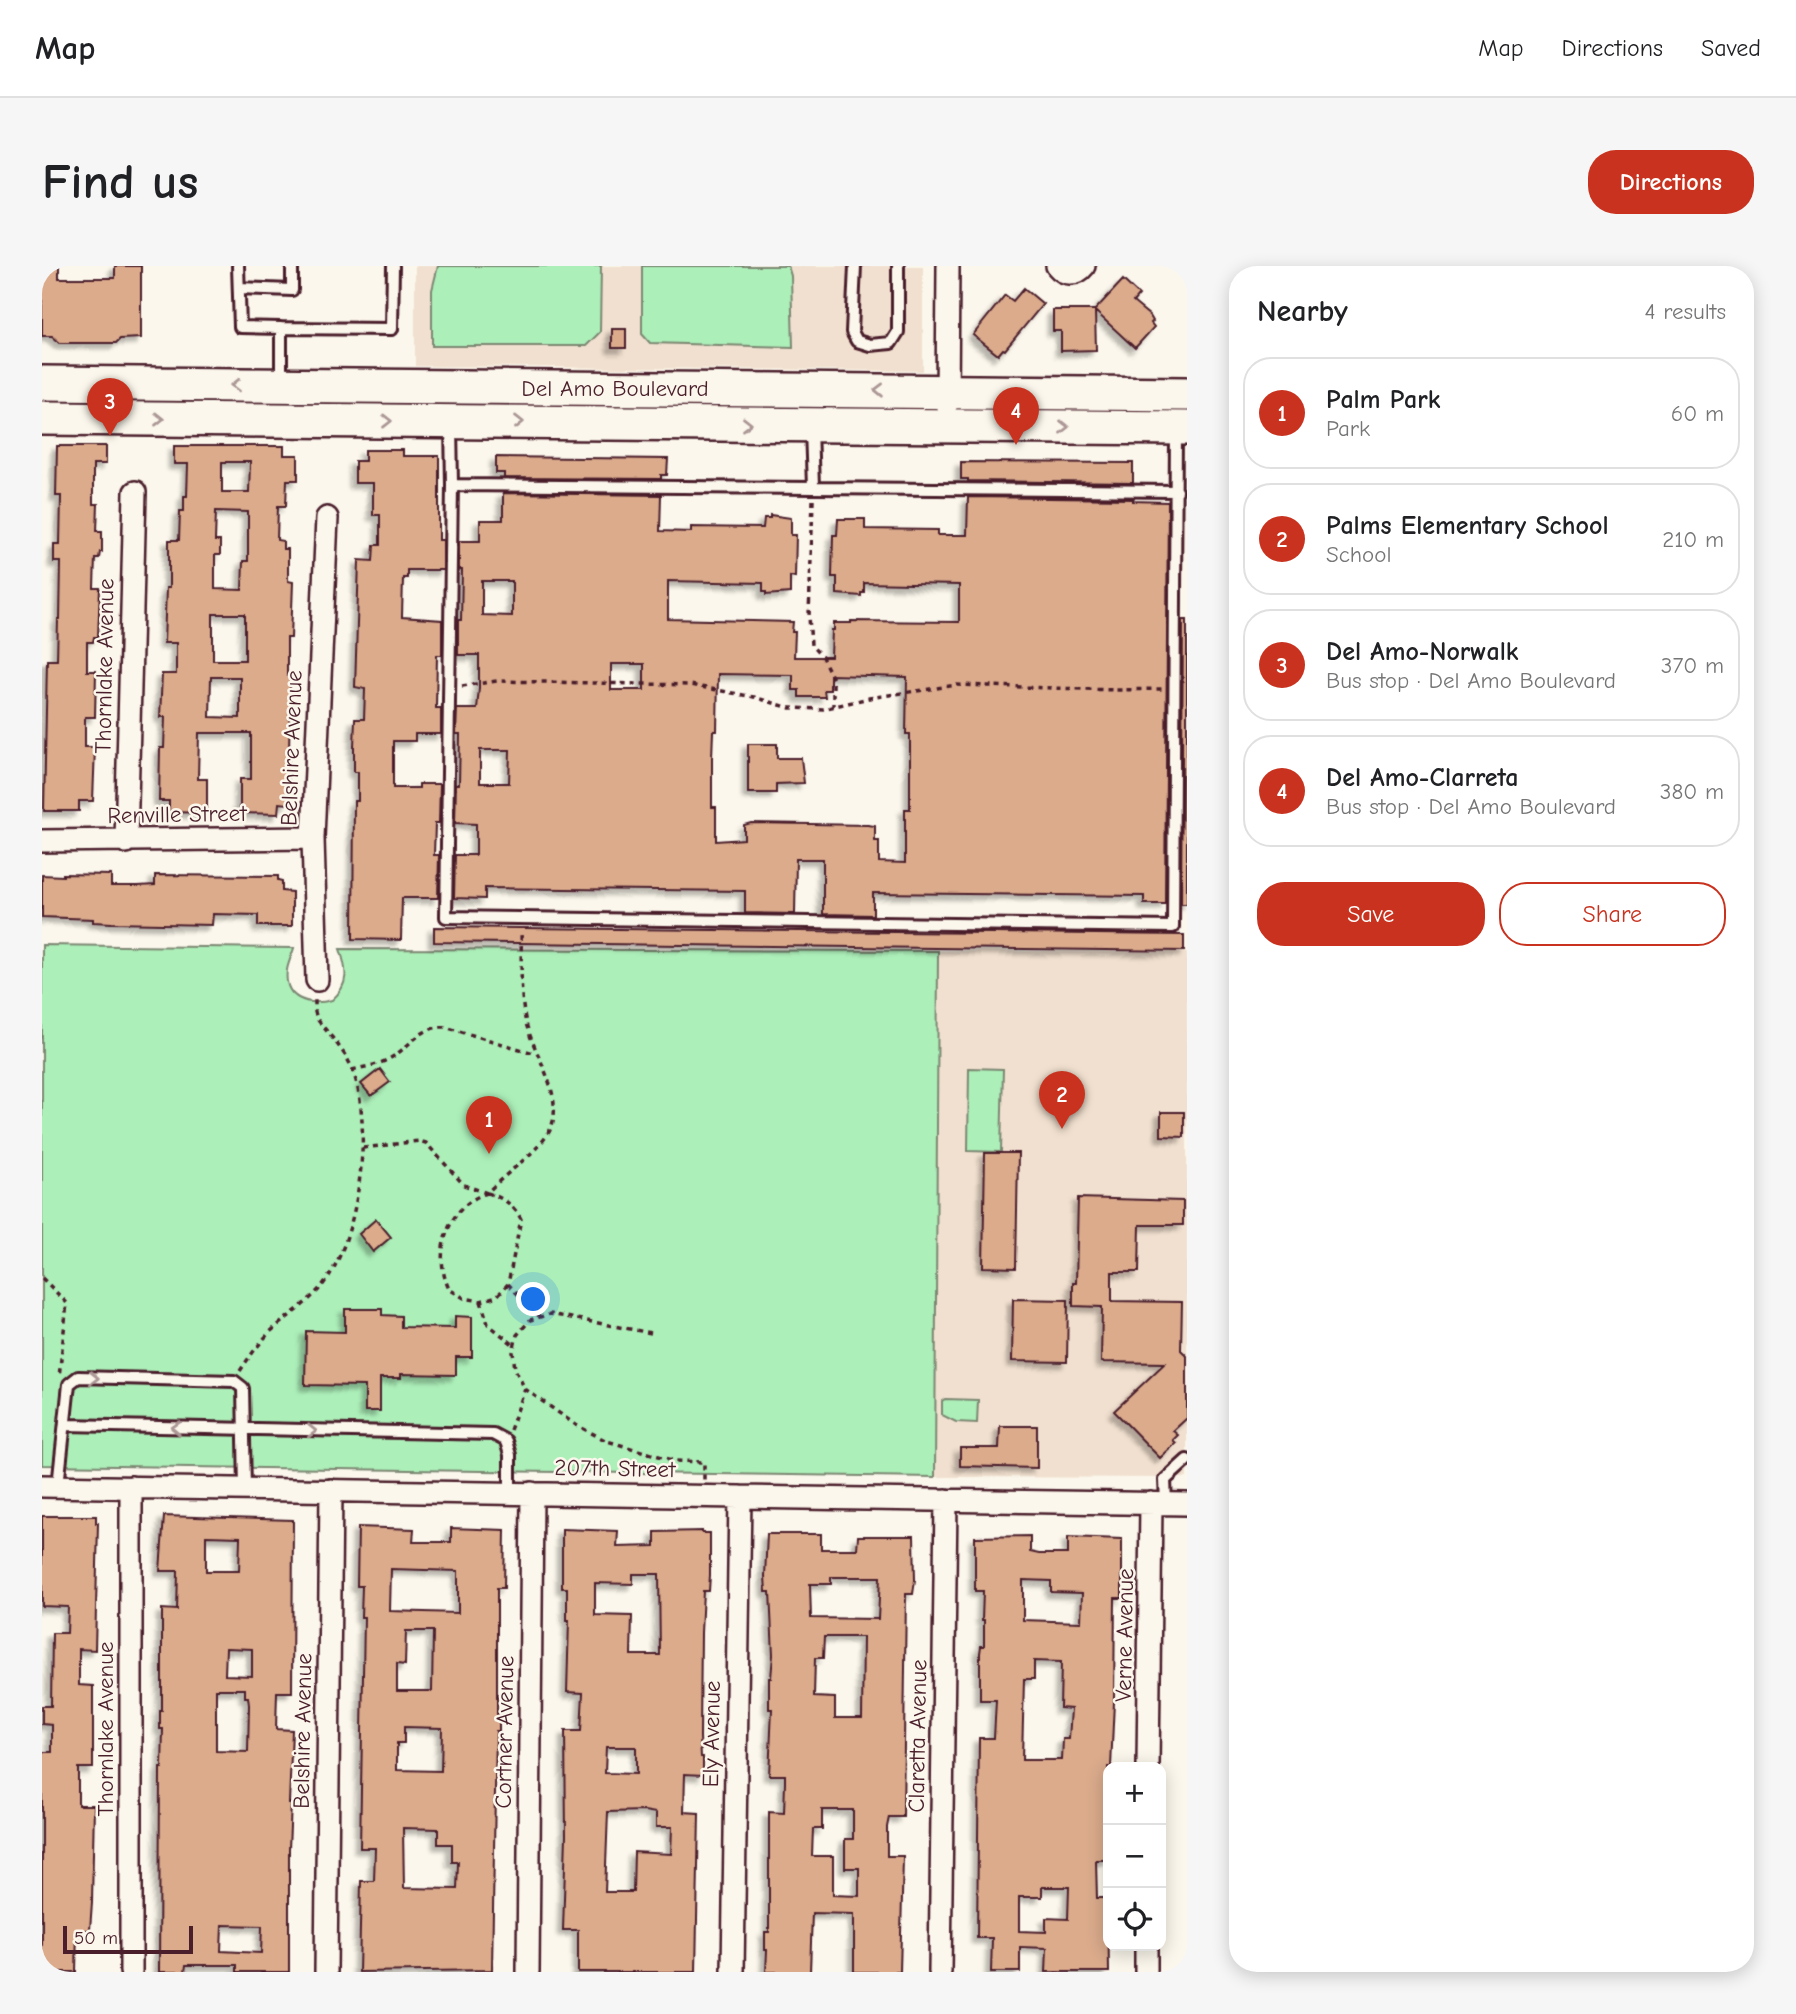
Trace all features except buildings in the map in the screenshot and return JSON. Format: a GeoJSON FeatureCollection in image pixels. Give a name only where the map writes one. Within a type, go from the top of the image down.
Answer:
{"type":"FeatureCollection","features":[{"type":"Feature","properties":{"kind":"main road","name":"Del Amo Boulevard"},"geometry":{"type":"LineString","coordinates":[[42,383],[1187,394]]}},
{"type":"Feature","properties":{"kind":"main road"},"geometry":{"type":"LineString","coordinates":[[451,386],[451,422]]}},
{"type":"Feature","properties":{"kind":"main road","name":"Del Amo Boulevard"},"geometry":{"type":"LineString","coordinates":[[42,418],[1182,428]]}},
{"type":"Feature","properties":{"kind":"street"},"geometry":{"type":"LineString","coordinates":[[947,426],[948,266]]}},
{"type":"Feature","properties":{"kind":"street"},"geometry":{"type":"LineString","coordinates":[[1057,266],[1065,273],[1071,274],[1080,271],[1084,266]]}},
{"type":"Feature","properties":{"kind":"street","name":"Thornlake Avenue"},"geometry":{"type":"LineString","coordinates":[[127,842],[135,492]]}},
{"type":"Feature","properties":{"kind":"street","name":"Belshire Avenue"},"geometry":{"type":"LineString","coordinates":[[317,979],[313,838],[327,518]]}},
{"type":"Feature","properties":{"kind":"street","name":"Renville Street"},"geometry":{"type":"LineString","coordinates":[[42,841],[313,838]]}},
{"type":"Feature","properties":{"kind":"street","name":"207th Street"},"geometry":{"type":"LineString","coordinates":[[50,1486],[1187,1504]]}},
{"type":"Feature","properties":{"kind":"street","name":"Thornlake Avenue"},"geometry":{"type":"LineString","coordinates":[[131,1487],[131,1972]]}},
{"type":"Feature","properties":{"kind":"street","name":"Belshire Avenue"},"geometry":{"type":"LineString","coordinates":[[326,1972],[331,1490]]}},
{"type":"Feature","properties":{"kind":"street","name":"Cortner Avenue"},"geometry":{"type":"LineString","coordinates":[[528,1972],[532,1493]]}},
{"type":"Feature","properties":{"kind":"street","name":"Ely Avenue"},"geometry":{"type":"LineString","coordinates":[[733,1972],[740,1497]]}},
{"type":"Feature","properties":{"kind":"street","name":"Claretta Avenue"},"geometry":{"type":"LineString","coordinates":[[940,1972],[946,1500]]}},
{"type":"Feature","properties":{"kind":"street","name":"Verne Avenue"},"geometry":{"type":"LineString","coordinates":[[1148,1762],[1158,1503]]}},
{"type":"Feature","properties":{"kind":"street"},"geometry":{"type":"LineString","coordinates":[[1146,1951],[1146,1972]]}},
{"type":"Feature","properties":{"kind":"lane"},"geometry":{"type":"LineString","coordinates":[[238,266],[240,327],[393,329],[393,266]]}},
{"type":"Feature","properties":{"kind":"lane"},"geometry":{"type":"LineString","coordinates":[[239,288],[292,290],[292,266]]}},
{"type":"Feature","properties":{"kind":"lane"},"geometry":{"type":"LineString","coordinates":[[855,266],[852,332],[857,341],[870,345],[891,344],[898,332],[898,266]]}},
{"type":"Feature","properties":{"kind":"lane"},"geometry":{"type":"LineString","coordinates":[[281,328],[281,385]]}},
{"type":"Feature","properties":{"kind":"lane"},"geometry":{"type":"LineString","coordinates":[[451,422],[446,917],[1173,927],[1177,491],[1182,428]]}},
{"type":"Feature","properties":{"kind":"lane"},"geometry":{"type":"LineString","coordinates":[[811,425],[813,487]]}},
{"type":"Feature","properties":{"kind":"lane"},"geometry":{"type":"LineString","coordinates":[[452,485],[1177,491]]}},
{"type":"Feature","properties":{"kind":"lane"},"geometry":{"type":"LineString","coordinates":[[50,1486],[66,1425],[69,1384],[78,1377],[234,1381],[243,1388],[245,1489]]}},
{"type":"Feature","properties":{"kind":"lane"},"geometry":{"type":"LineString","coordinates":[[66,1425],[493,1434],[506,1441],[510,1455],[510,1493]]}},
{"type":"Feature","properties":{"kind":"lane"},"geometry":{"type":"LineString","coordinates":[[1158,1503],[1166,1480],[1187,1460]]}},
{"type":"Feature","properties":{"kind":"path"},"geometry":{"type":"LineString","coordinates":[[813,487],[809,616],[811,645],[822,657],[833,679],[833,707]]}},
{"type":"Feature","properties":{"kind":"path"},"geometry":{"type":"LineString","coordinates":[[449,688],[498,681],[690,685],[754,697],[790,708],[823,709],[869,698],[957,685],[1176,689]]}},
{"type":"Feature","properties":{"kind":"path"},"geometry":{"type":"LineString","coordinates":[[363,1148],[419,1141],[426,1143],[464,1185],[487,1193],[499,1197],[514,1206],[522,1219],[508,1284],[497,1296],[481,1301],[464,1298],[449,1289],[442,1264],[443,1242],[451,1223],[463,1206],[475,1197],[487,1193],[503,1175],[530,1153],[549,1131],[553,1116],[552,1094],[546,1072],[526,1022],[522,991],[521,918]]}},
{"type":"Feature","properties":{"kind":"path"},"geometry":{"type":"LineString","coordinates":[[234,1381],[253,1352],[270,1333],[310,1298],[328,1278],[347,1237],[354,1214],[363,1148],[360,1107],[348,1061],[314,1012],[317,979]]}},
{"type":"Feature","properties":{"kind":"path"},"geometry":{"type":"LineString","coordinates":[[352,1070],[391,1058],[426,1029],[434,1027],[445,1027],[537,1054]]}},
{"type":"Feature","properties":{"kind":"path"},"geometry":{"type":"LineString","coordinates":[[42,1278],[67,1303],[59,1379],[69,1384]]}},
{"type":"Feature","properties":{"kind":"path"},"geometry":{"type":"LineString","coordinates":[[508,1284],[540,1317]]}},
{"type":"Feature","properties":{"kind":"path"},"geometry":{"type":"LineString","coordinates":[[481,1301],[488,1324],[514,1345]]}},
{"type":"Feature","properties":{"kind":"path"},"geometry":{"type":"LineString","coordinates":[[651,1333],[550,1314],[530,1320],[517,1335],[514,1345],[514,1369],[525,1389],[576,1425],[607,1441],[676,1461],[704,1462],[704,1496]]}},
{"type":"Feature","properties":{"kind":"path"},"geometry":{"type":"LineString","coordinates":[[506,1441],[525,1389]]}},
{"type":"Feature","properties":{"kind":"shaded area"},"geometry":{"type":"Polygon","coordinates":[[[415,266],[923,266],[923,371],[415,366],[415,266]]]}},
{"type":"Feature","properties":{"kind":"shaded area"},"geometry":{"type":"Polygon","coordinates":[[[938,951],[1187,952],[1187,1478],[935,1477],[938,951]]]}},
{"type":"Feature","properties":{"kind":"green space"},"geometry":{"type":"Polygon","coordinates":[[[438,266],[601,266],[600,332],[586,346],[432,346],[432,290],[438,266]]]}},
{"type":"Feature","properties":{"kind":"green space"},"geometry":{"type":"Polygon","coordinates":[[[642,266],[788,266],[791,276],[793,347],[650,343],[642,334],[642,266]]]}},
{"type":"Feature","properties":{"kind":"green space"},"geometry":{"type":"Polygon","coordinates":[[[42,945],[294,948],[287,970],[289,988],[299,998],[315,1002],[332,1000],[342,988],[345,970],[340,949],[938,951],[935,1477],[42,1465],[42,945]]]}},
{"type":"Feature","properties":{"kind":"green space"},"geometry":{"type":"Polygon","coordinates":[[[969,1068],[1003,1069],[1001,1152],[968,1151],[969,1068]]]}},
{"type":"Feature","properties":{"kind":"green space"},"geometry":{"type":"Polygon","coordinates":[[[978,1400],[977,1423],[956,1422],[942,1415],[942,1401],[978,1400]]]}},
{"type":"Feature","properties":{"kind":"place","name":"Del Amo-Norwalk"},"geometry":{"type":"Point","coordinates":[110,436]}},
{"type":"Feature","properties":{"kind":"place","name":"Del Amo-Clarreta"},"geometry":{"type":"Point","coordinates":[1016,445]}},
{"type":"Feature","properties":{"kind":"place","name":"Palms Elementary School"},"geometry":{"type":"Point","coordinates":[1062,1129]}},
{"type":"Feature","properties":{"kind":"place","name":"Palm Park"},"geometry":{"type":"Point","coordinates":[489,1154]}}]}
